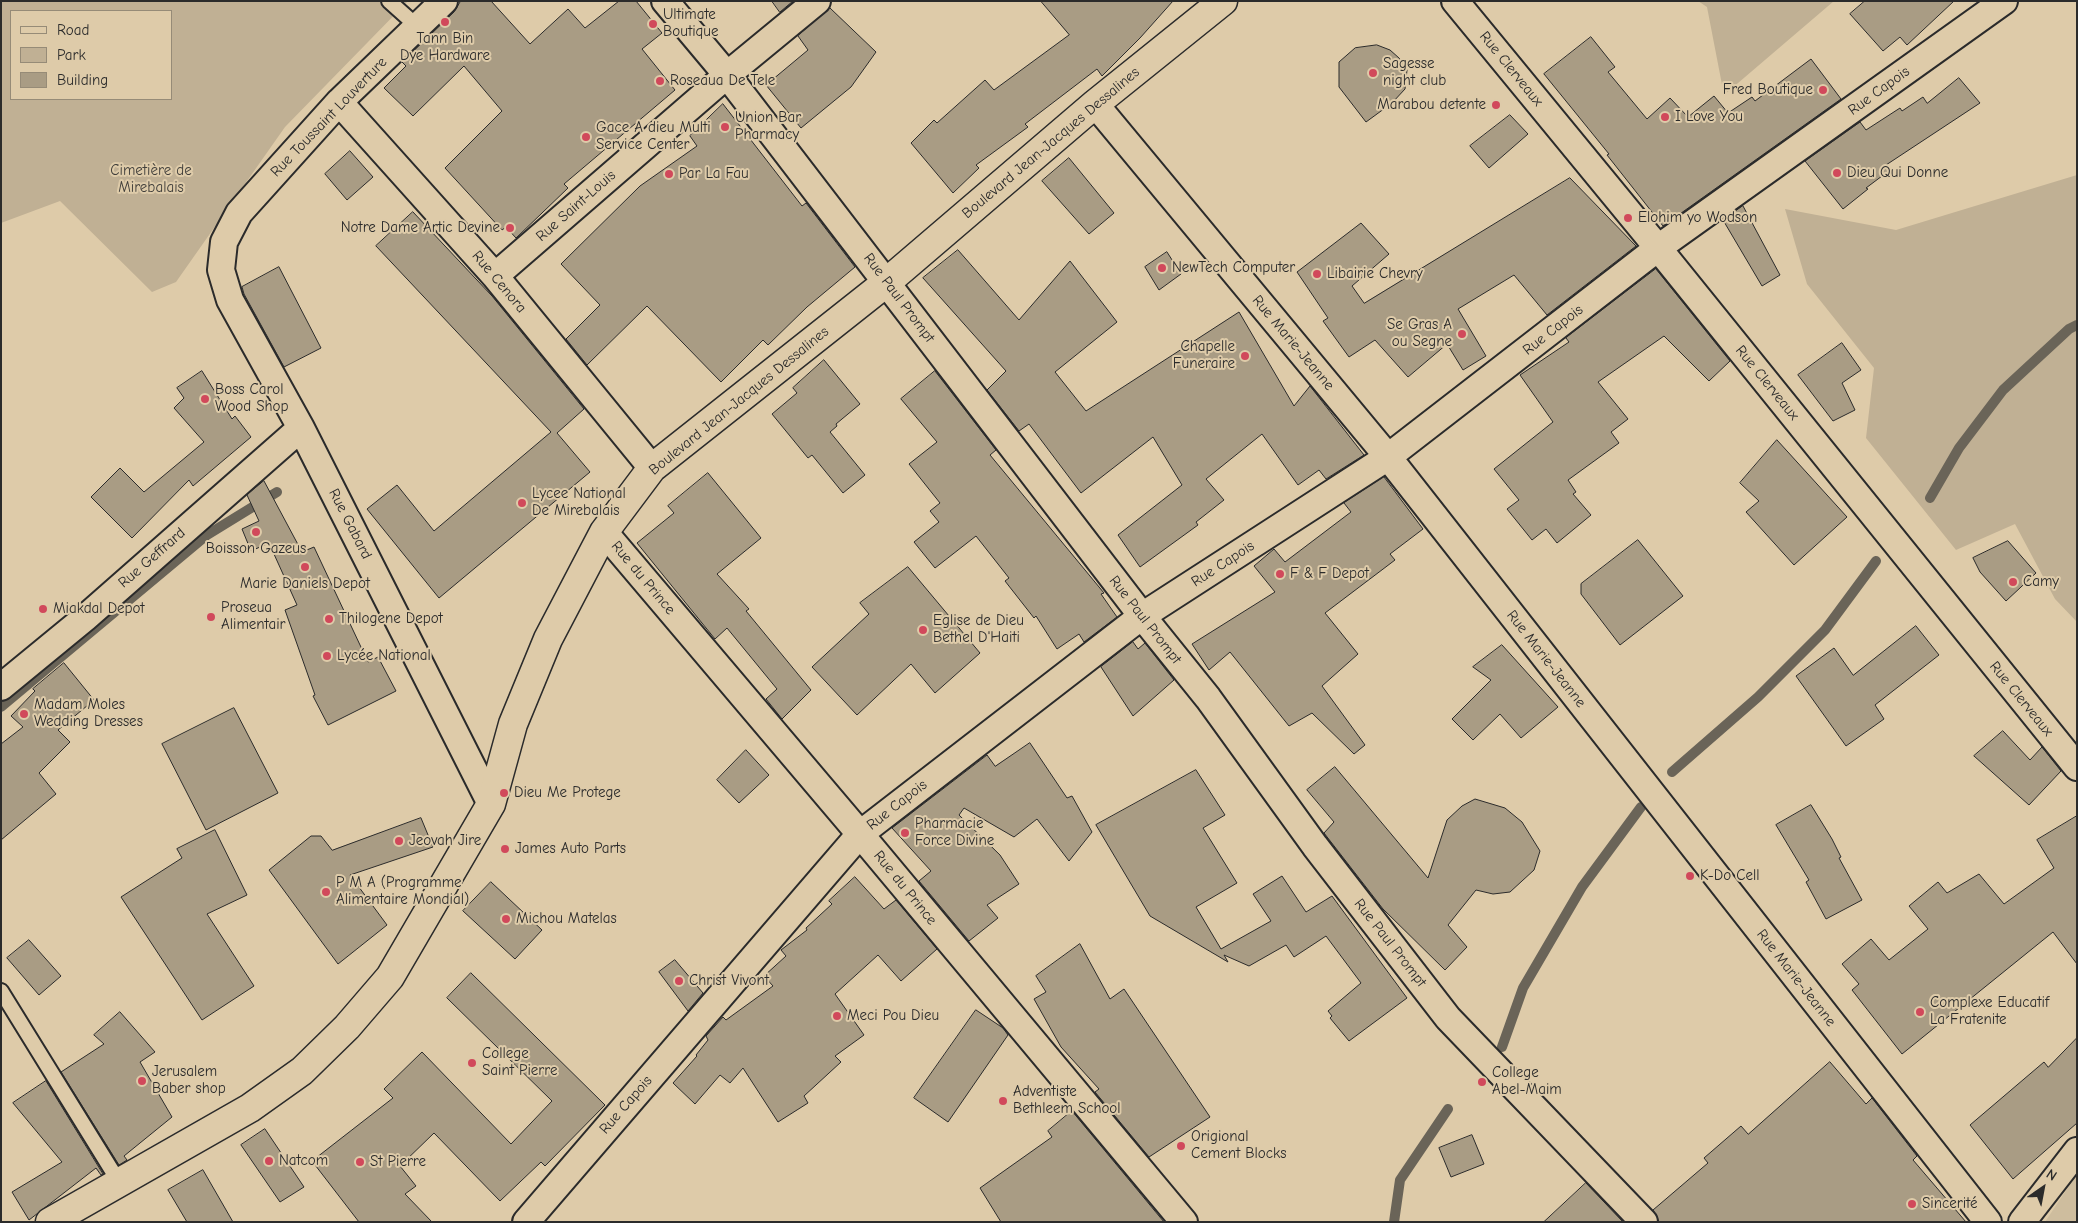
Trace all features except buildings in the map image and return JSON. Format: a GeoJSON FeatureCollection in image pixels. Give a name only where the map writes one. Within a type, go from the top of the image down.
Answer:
{"type":"FeatureCollection","features":[{"type":"Feature","properties":{"kind":"main road","name":"Boulevard Jean-Jacques Dessalines"},"geometry":{"type":"LineString","coordinates":[[50,1222],[250,1108],[302,1071],[348,1027],[390,977],[490,804],[513,724],[548,639],[604,532],[652,468],[887,282],[1095,104],[1222,1]]}},
{"type":"Feature","properties":{"kind":"street","name":"Rue Toussaint Louverture"},"geometry":{"type":"LineString","coordinates":[[224,242],[238,213],[339,102],[444,1]]}},
{"type":"Feature","properties":{"kind":"street","name":"Rue Paul Prompt"},"geometry":{"type":"LineString","coordinates":[[665,1],[727,75],[1142,616],[1208,698],[1315,846],[1448,1018],[1644,1222]]}},
{"type":"Feature","properties":{"kind":"street","name":"Rue Saint-Louis"},"geometry":{"type":"LineString","coordinates":[[495,276],[727,75],[817,1]]}},
{"type":"Feature","properties":{"kind":"street","name":"Rue Clerveaux"},"geometry":{"type":"LineString","coordinates":[[1455,1],[1658,248],[2077,767]]}},
{"type":"Feature","properties":{"kind":"street","name":"Rue Capois"},"geometry":{"type":"LineString","coordinates":[[526,1222],[860,834],[1142,616],[1388,457],[1658,248],[2004,1]]}},
{"type":"Feature","properties":{"kind":"street","name":"Rue Cenora"},"geometry":{"type":"LineString","coordinates":[[339,102],[495,276],[652,468]]}},
{"type":"Feature","properties":{"kind":"street","name":"Rue Marie-Jeanne"},"geometry":{"type":"LineString","coordinates":[[1095,104],[1388,457],[1988,1222]]}},
{"type":"Feature","properties":{"kind":"street","name":"Rue Gabard"},"geometry":{"type":"LineString","coordinates":[[224,242],[221,270],[230,300],[301,428],[490,804]]}},
{"type":"Feature","properties":{"kind":"street","name":"Rue Geffrard"},"geometry":{"type":"LineString","coordinates":[[1,687],[85,618],[301,428]]}},
{"type":"Feature","properties":{"kind":"street","name":"Rue du Prince"},"geometry":{"type":"LineString","coordinates":[[604,532],[860,834],[1184,1222]]}},
{"type":"Feature","properties":{"kind":"street"},"geometry":{"type":"LineString","coordinates":[[2022,1222],[2077,1151]]}},
{"type":"Feature","properties":{"kind":"lane"},"geometry":{"type":"LineString","coordinates":[[389,1],[418,27]]}},
{"type":"Feature","properties":{"kind":"lane"},"geometry":{"type":"LineString","coordinates":[[1,991],[119,1182]]}},
{"type":"Feature","properties":{"kind":"shaded area"},"geometry":{"type":"Polygon","coordinates":[[[2077,1174],[2077,1222],[2045,1222],[2077,1174]]]}},
{"type":"Feature","properties":{"kind":"green space","name":"Cimetière de Mirebalais"},"geometry":{"type":"Polygon","coordinates":[[[1,1],[408,1],[285,127],[176,282],[152,292],[60,201],[1,223],[1,1]]]}},
{"type":"Feature","properties":{"kind":"green space"},"geometry":{"type":"Polygon","coordinates":[[[1698,1],[1834,1],[1724,95],[1707,7],[1698,1]]]}},
{"type":"Feature","properties":{"kind":"green space"},"geometry":{"type":"Polygon","coordinates":[[[2077,175],[2077,622],[2055,599],[2015,524],[1956,550],[1866,438],[1874,368],[1807,284],[1785,209],[1896,230],[2077,175]]]}},
{"type":"Feature","properties":{"kind":"waterway"},"geometry":{"type":"LineString","coordinates":[[1930,498],[1959,448],[2003,390],[2069,329],[2077,325]]}},
{"type":"Feature","properties":{"kind":"waterway"},"geometry":{"type":"LineString","coordinates":[[1,707],[207,535],[277,492]]}},
{"type":"Feature","properties":{"kind":"waterway"},"geometry":{"type":"LineString","coordinates":[[1672,772],[1758,697],[1825,630],[1876,561]]}},
{"type":"Feature","properties":{"kind":"waterway"},"geometry":{"type":"LineString","coordinates":[[1502,1047],[1523,988],[1582,887],[1641,807]]}},
{"type":"Feature","properties":{"kind":"waterway"},"geometry":{"type":"LineString","coordinates":[[1394,1222],[1400,1180],[1448,1109]]}},
{"type":"Feature","properties":{"kind":"place","name":"Tann Bin Dye Hardware"},"geometry":{"type":"Point","coordinates":[445,22]}},
{"type":"Feature","properties":{"kind":"place","name":"Ultimate Boutique"},"geometry":{"type":"Point","coordinates":[653,24]}},
{"type":"Feature","properties":{"kind":"place","name":"Sagesse night club"},"geometry":{"type":"Point","coordinates":[1373,73]}},
{"type":"Feature","properties":{"kind":"place","name":"Roseaua De Tele"},"geometry":{"type":"Point","coordinates":[660,81]}},
{"type":"Feature","properties":{"kind":"place","name":"Fred Boutique"},"geometry":{"type":"Point","coordinates":[1823,90]}},
{"type":"Feature","properties":{"kind":"place","name":"Marabou detente"},"geometry":{"type":"Point","coordinates":[1496,105]}},
{"type":"Feature","properties":{"kind":"place","name":"I Love You"},"geometry":{"type":"Point","coordinates":[1665,117]}},
{"type":"Feature","properties":{"kind":"place","name":"Union Bar Pharmacy"},"geometry":{"type":"Point","coordinates":[725,127]}},
{"type":"Feature","properties":{"kind":"place","name":"Gace A dieu Multi Service Center"},"geometry":{"type":"Point","coordinates":[586,137]}},
{"type":"Feature","properties":{"kind":"place","name":"Dieu Qui Donne"},"geometry":{"type":"Point","coordinates":[1837,173]}},
{"type":"Feature","properties":{"kind":"place","name":"Par La Fau"},"geometry":{"type":"Point","coordinates":[669,174]}},
{"type":"Feature","properties":{"kind":"place","name":"Elohim yo Wodson"},"geometry":{"type":"Point","coordinates":[1628,218]}},
{"type":"Feature","properties":{"kind":"place","name":"Notre Dame Artic Devine"},"geometry":{"type":"Point","coordinates":[510,228]}},
{"type":"Feature","properties":{"kind":"place","name":"NewTech Computer"},"geometry":{"type":"Point","coordinates":[1162,268]}},
{"type":"Feature","properties":{"kind":"place","name":"Libairie Chevry"},"geometry":{"type":"Point","coordinates":[1317,274]}},
{"type":"Feature","properties":{"kind":"place","name":"Se Gras A ou Segne"},"geometry":{"type":"Point","coordinates":[1462,334]}},
{"type":"Feature","properties":{"kind":"place","name":"Chapelle Funeraire"},"geometry":{"type":"Point","coordinates":[1245,356]}},
{"type":"Feature","properties":{"kind":"place","name":"Boss Carol Wood Shop"},"geometry":{"type":"Point","coordinates":[205,399]}},
{"type":"Feature","properties":{"kind":"place","name":"Lycee National De Mirebalais"},"geometry":{"type":"Point","coordinates":[522,503]}},
{"type":"Feature","properties":{"kind":"place","name":"Boisson Gazeus"},"geometry":{"type":"Point","coordinates":[256,532]}},
{"type":"Feature","properties":{"kind":"place","name":"Marie Daniels Depot"},"geometry":{"type":"Point","coordinates":[305,567]}},
{"type":"Feature","properties":{"kind":"place","name":"F & F Depot"},"geometry":{"type":"Point","coordinates":[1280,574]}},
{"type":"Feature","properties":{"kind":"place","name":"Camy"},"geometry":{"type":"Point","coordinates":[2013,582]}},
{"type":"Feature","properties":{"kind":"place","name":"Miakdal Depot"},"geometry":{"type":"Point","coordinates":[43,609]}},
{"type":"Feature","properties":{"kind":"place","name":"Proseua Alimentair"},"geometry":{"type":"Point","coordinates":[211,617]}},
{"type":"Feature","properties":{"kind":"place","name":"Thilogene Depot"},"geometry":{"type":"Point","coordinates":[329,619]}},
{"type":"Feature","properties":{"kind":"place","name":"Eglise de Dieu Bethel D'Haiti"},"geometry":{"type":"Point","coordinates":[923,630]}},
{"type":"Feature","properties":{"kind":"place","name":"Lycée National"},"geometry":{"type":"Point","coordinates":[327,656]}},
{"type":"Feature","properties":{"kind":"place","name":"Madam Moles Wedding Dresses"},"geometry":{"type":"Point","coordinates":[24,714]}},
{"type":"Feature","properties":{"kind":"place","name":"Dieu Me Protege"},"geometry":{"type":"Point","coordinates":[504,793]}},
{"type":"Feature","properties":{"kind":"place","name":"Pharmacie Force Divine"},"geometry":{"type":"Point","coordinates":[905,833]}},
{"type":"Feature","properties":{"kind":"place","name":"Jeovah Jire"},"geometry":{"type":"Point","coordinates":[399,841]}},
{"type":"Feature","properties":{"kind":"place","name":"James Auto Parts"},"geometry":{"type":"Point","coordinates":[505,849]}},
{"type":"Feature","properties":{"kind":"place","name":"K-Do Cell"},"geometry":{"type":"Point","coordinates":[1690,876]}},
{"type":"Feature","properties":{"kind":"place","name":"P M A (Programme Alimentaire Mondial)"},"geometry":{"type":"Point","coordinates":[326,892]}},
{"type":"Feature","properties":{"kind":"place","name":"Michou Matelas"},"geometry":{"type":"Point","coordinates":[506,919]}},
{"type":"Feature","properties":{"kind":"place","name":"Christ Vivont"},"geometry":{"type":"Point","coordinates":[679,981]}},
{"type":"Feature","properties":{"kind":"place","name":"Complexe Educatif La Fratenite"},"geometry":{"type":"Point","coordinates":[1920,1012]}},
{"type":"Feature","properties":{"kind":"place","name":"Meci Pou Dieu"},"geometry":{"type":"Point","coordinates":[837,1016]}},
{"type":"Feature","properties":{"kind":"place","name":"College Saint Pierre"},"geometry":{"type":"Point","coordinates":[472,1063]}},
{"type":"Feature","properties":{"kind":"place","name":"Jerusalem Baber shop"},"geometry":{"type":"Point","coordinates":[142,1081]}},
{"type":"Feature","properties":{"kind":"place","name":"College Abel-Maim"},"geometry":{"type":"Point","coordinates":[1482,1082]}},
{"type":"Feature","properties":{"kind":"place","name":"Adventiste Bethleem School"},"geometry":{"type":"Point","coordinates":[1003,1101]}},
{"type":"Feature","properties":{"kind":"place","name":"Origional Cement Blocks"},"geometry":{"type":"Point","coordinates":[1181,1146]}},
{"type":"Feature","properties":{"kind":"place","name":"Natcom"},"geometry":{"type":"Point","coordinates":[269,1161]}},
{"type":"Feature","properties":{"kind":"place","name":"St Pierre"},"geometry":{"type":"Point","coordinates":[360,1162]}},
{"type":"Feature","properties":{"kind":"place","name":"Sincerité"},"geometry":{"type":"Point","coordinates":[1912,1204]}}]}
